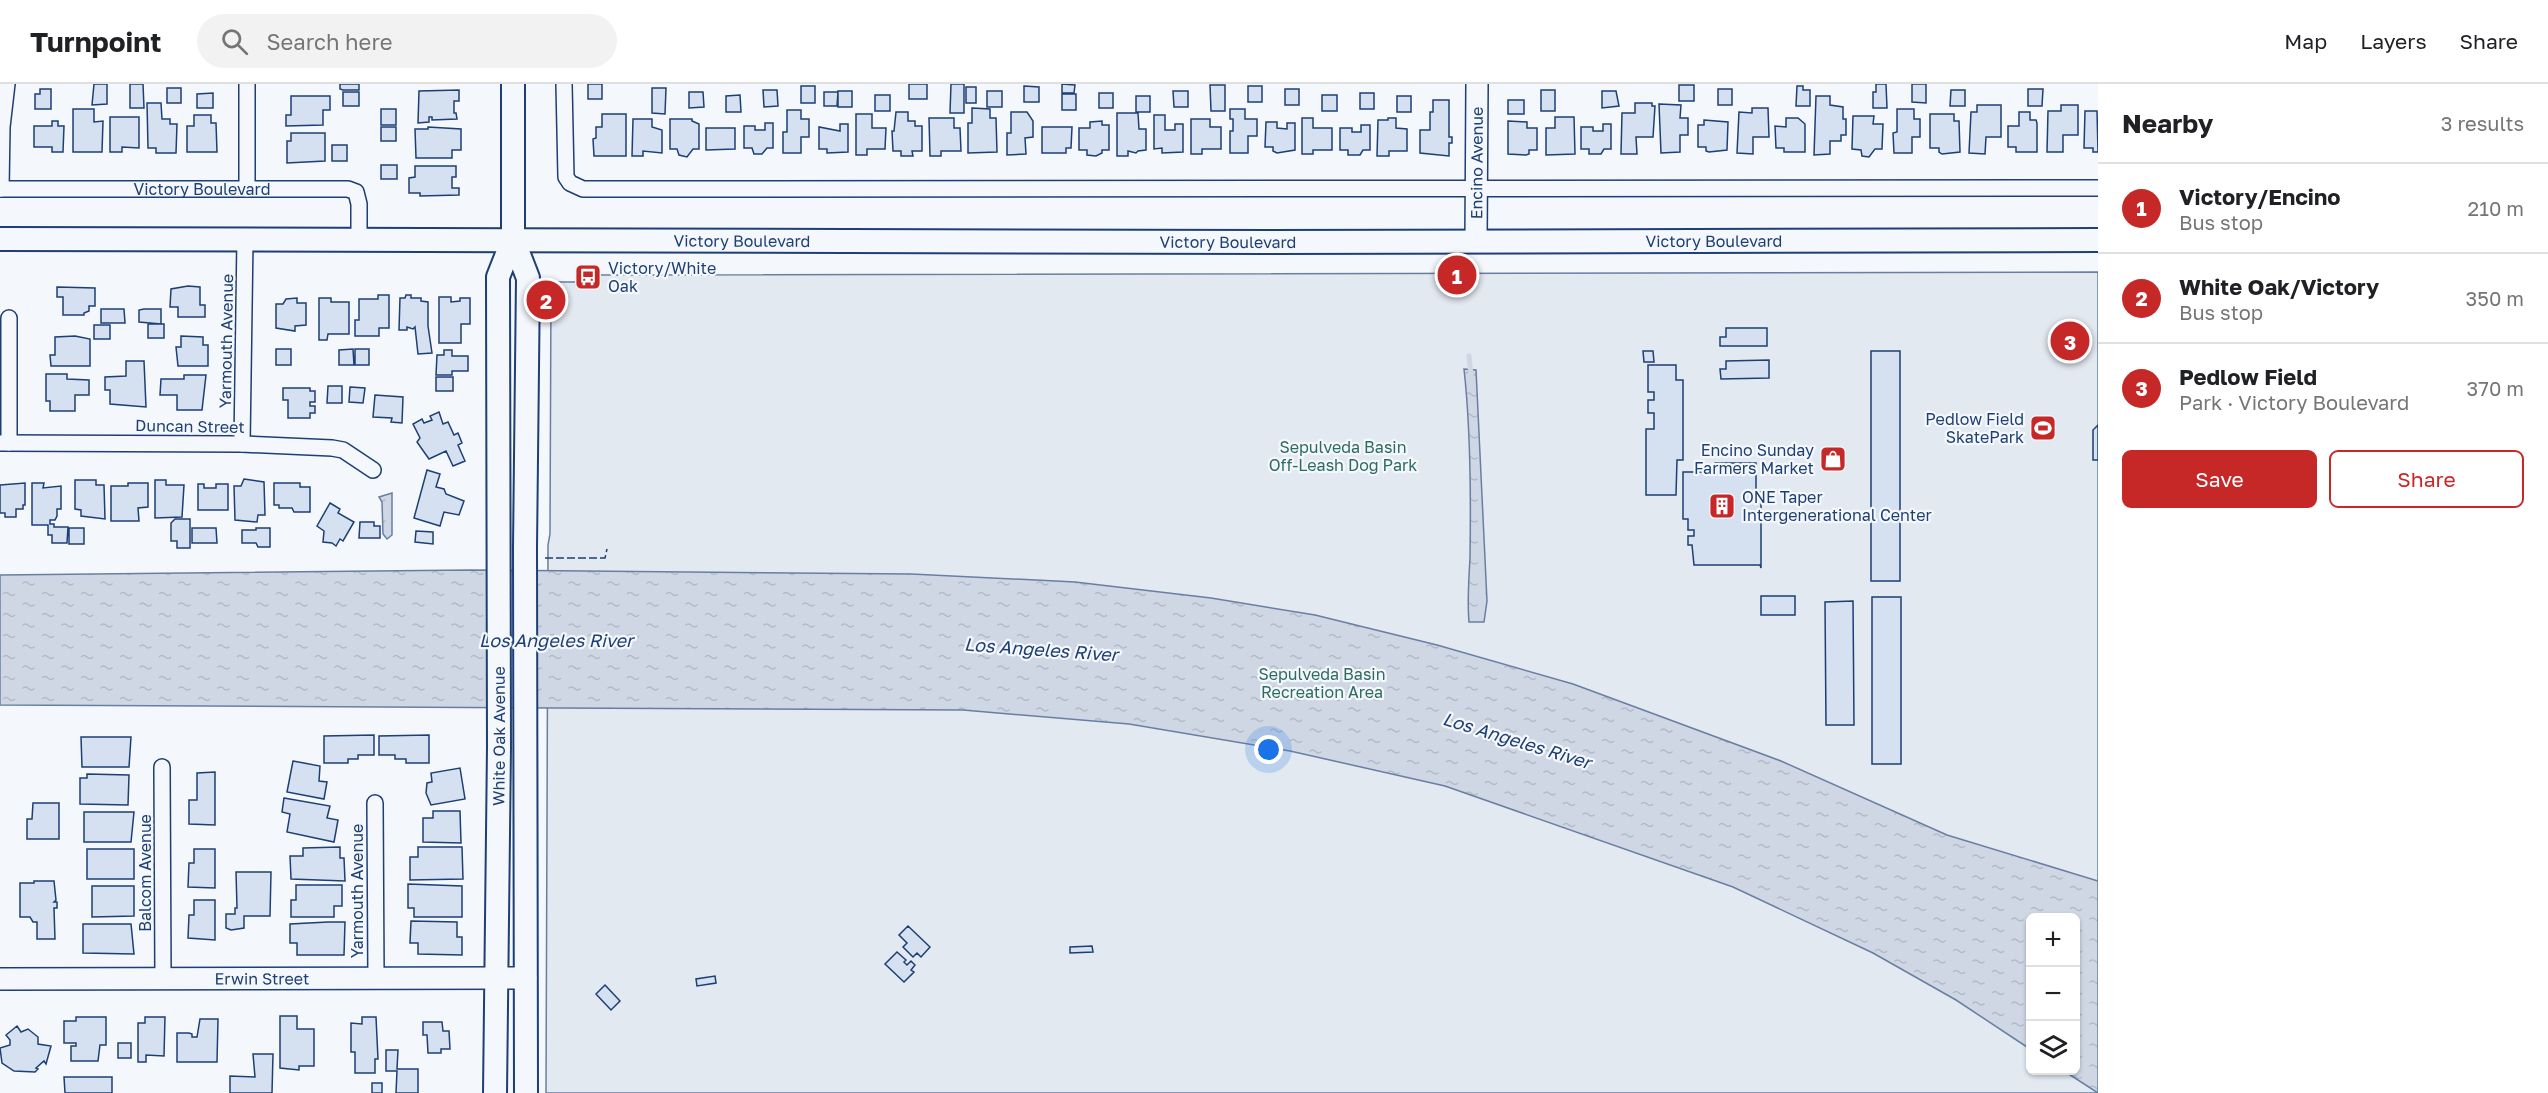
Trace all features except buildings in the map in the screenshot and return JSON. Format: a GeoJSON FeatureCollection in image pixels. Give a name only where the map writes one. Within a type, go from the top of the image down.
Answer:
{"type":"FeatureCollection","features":[{"type":"Feature","properties":{"kind":"main road","name":"White Oak Avenue"},"geometry":{"type":"LineString","coordinates":[[513,84],[513,239],[528,278],[525,548],[526,1093]]}},
{"type":"Feature","properties":{"kind":"main road","name":"Victory Boulevard"},"geometry":{"type":"LineString","coordinates":[[0,239],[513,239],[794,242],[2098,240]]}},
{"type":"Feature","properties":{"kind":"main road","name":"White Oak Avenue"},"geometry":{"type":"LineString","coordinates":[[495,1093],[499,732],[498,277],[513,239]]}},
{"type":"Feature","properties":{"kind":"street"},"geometry":{"type":"LineString","coordinates":[[1,189],[2,126],[7,84]]}},
{"type":"Feature","properties":{"kind":"street"},"geometry":{"type":"LineString","coordinates":[[247,84],[247,189]]}},
{"type":"Feature","properties":{"kind":"street"},"geometry":{"type":"LineString","coordinates":[[564,84],[565,169],[570,183],[583,189],[2098,188]]}},
{"type":"Feature","properties":{"kind":"street","name":"Encino Avenue"},"geometry":{"type":"LineString","coordinates":[[1476,241],[1477,84]]}},
{"type":"Feature","properties":{"kind":"street","name":"Victory Boulevard"},"geometry":{"type":"LineString","coordinates":[[1,189],[348,189],[356,192],[359,204],[359,239]]}},
{"type":"Feature","properties":{"kind":"street","name":"Yarmouth Avenue"},"geometry":{"type":"LineString","coordinates":[[242,444],[245,239]]}},
{"type":"Feature","properties":{"kind":"street"},"geometry":{"type":"LineString","coordinates":[[4,443],[9,318]]}},
{"type":"Feature","properties":{"kind":"street","name":"Duncan Street"},"geometry":{"type":"LineString","coordinates":[[4,443],[242,444],[332,448],[343,450],[373,470]]}},
{"type":"Feature","properties":{"kind":"street","name":"Balcom Avenue"},"geometry":{"type":"LineString","coordinates":[[162,767],[163,979]]}},
{"type":"Feature","properties":{"kind":"street","name":"Yarmouth Avenue"},"geometry":{"type":"LineString","coordinates":[[375,803],[376,978]]}},
{"type":"Feature","properties":{"kind":"street","name":"Erwin Street"},"geometry":{"type":"LineString","coordinates":[[0,979],[526,978]]}},
{"type":"Feature","properties":{"kind":"green space","name":"Sepulveda Basin Recreation Area"},"geometry":{"type":"Polygon","coordinates":[[[2098,272],[2098,1093],[546,1093],[551,288],[558,282],[592,282],[592,275],[2098,272]]]}},
{"type":"Feature","properties":{"kind":"water"},"geometry":{"type":"Polygon","coordinates":[[[1464,369],[1476,370],[1487,601],[1484,622],[1469,622],[1470,463],[1464,369]]]}},
{"type":"Feature","properties":{"kind":"water"},"geometry":{"type":"Polygon","coordinates":[[[392,493],[392,535],[387,539],[383,534],[382,502],[379,497],[392,493]]]}},
{"type":"Feature","properties":{"kind":"water","name":"Los Angeles River"},"geometry":{"type":"Polygon","coordinates":[[[470,570],[911,574],[1075,582],[1211,598],[1315,615],[1437,645],[1573,684],[1781,761],[1947,835],[2098,881],[2098,1093],[2070,1075],[2080,1075],[2080,913],[2026,913],[2026,1046],[1956,1000],[1873,953],[1733,887],[1445,786],[1290,751],[1129,724],[963,710],[0,705],[0,575],[470,570]]]}},
{"type":"Feature","properties":{"kind":"waterway"},"geometry":{"type":"LineString","coordinates":[[1469,356],[1471,375]]}},
{"type":"Feature","properties":{"kind":"fence"},"geometry":{"type":"LineString","coordinates":[[545,558],[605,558],[607,549]]}},
{"type":"Feature","properties":{"kind":"place","name":"Victory/Encino"},"geometry":{"type":"Point","coordinates":[1457,275]}},
{"type":"Feature","properties":{"kind":"place","name":"Victory/White Oak"},"geometry":{"type":"Point","coordinates":[588,277]}},
{"type":"Feature","properties":{"kind":"place","name":"White Oak/Victory"},"geometry":{"type":"Point","coordinates":[546,300]}},
{"type":"Feature","properties":{"kind":"place","name":"Pedlow Field"},"geometry":{"type":"Point","coordinates":[2070,341]}},
{"type":"Feature","properties":{"kind":"place","name":"Pedlow Field SkatePark"},"geometry":{"type":"Point","coordinates":[2043,428]}},
{"type":"Feature","properties":{"kind":"place","name":"Encino Sunday Farmers Market"},"geometry":{"type":"Point","coordinates":[1833,459]}},
{"type":"Feature","properties":{"kind":"place","name":"ONE Taper Intergenerational Center"},"geometry":{"type":"Point","coordinates":[1722,506]}},
{"type":"Feature","properties":{"kind":"park label","name":"Sepulveda Basin Off-Leash Dog Park"},"geometry":{"type":"Point","coordinates":[1343,456]}}]}
